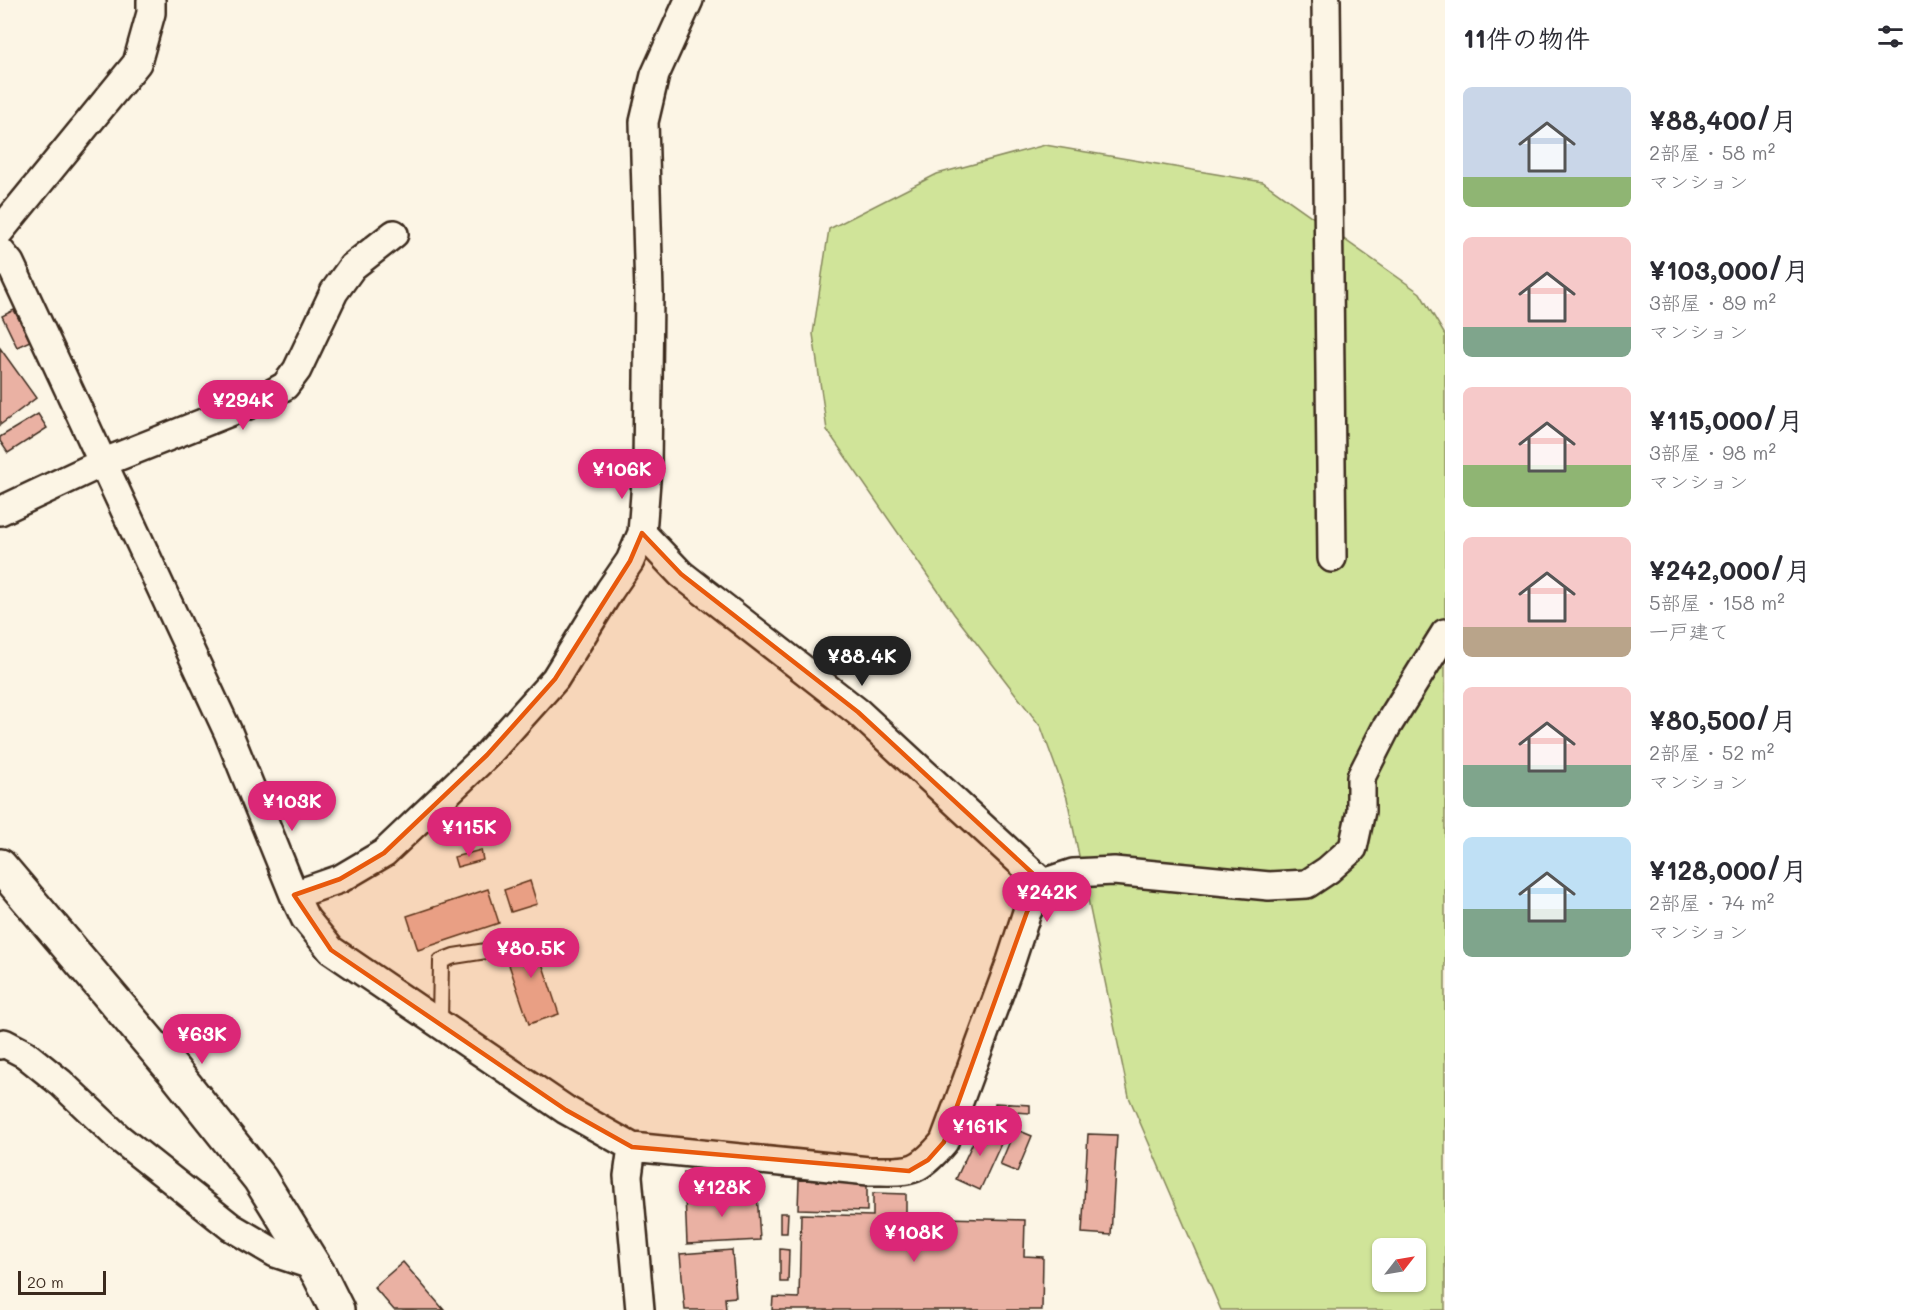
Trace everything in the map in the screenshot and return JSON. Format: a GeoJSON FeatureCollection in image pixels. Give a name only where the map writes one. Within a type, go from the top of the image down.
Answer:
{"type":"FeatureCollection","features":[{"type":"Feature","properties":{"kind":"street"},"geometry":{"type":"LineString","coordinates":[[0,231],[138,63],[149,22],[151,0]]}},
{"type":"Feature","properties":{"kind":"street"},"geometry":{"type":"LineString","coordinates":[[294,895],[340,879],[384,853],[487,755],[555,679],[630,561],[642,533],[647,468],[649,293],[644,122],[655,75],[689,0]]}},
{"type":"Feature","properties":{"kind":"street"},"geometry":{"type":"LineString","coordinates":[[1326,0],[1332,558]]}},
{"type":"Feature","properties":{"kind":"street"},"geometry":{"type":"LineString","coordinates":[[0,511],[102,463],[258,401],[285,386],[297,370],[334,292],[352,267],[394,234]]}},
{"type":"Feature","properties":{"kind":"street"},"geometry":{"type":"LineString","coordinates":[[0,252],[10,263],[228,732],[305,918],[331,950],[566,1110],[632,1147],[869,1171],[909,1171],[928,1160],[944,1142],[1011,962],[1027,912],[1043,883],[1073,873],[1114,872],[1269,886],[1307,884],[1328,870],[1353,848],[1361,811],[1361,777],[1386,728],[1445,633]]}},
{"type":"Feature","properties":{"kind":"street"},"geometry":{"type":"LineString","coordinates":[[642,533],[681,574],[858,712],[1043,883]]}},
{"type":"Feature","properties":{"kind":"street"},"geometry":{"type":"LineString","coordinates":[[0,866],[173,1070],[260,1179],[314,1266],[337,1310]]}},
{"type":"Feature","properties":{"kind":"street"},"geometry":{"type":"LineString","coordinates":[[0,1046],[4,1043],[34,1061],[61,1083],[119,1138],[231,1227],[275,1253],[314,1266]]}},
{"type":"Feature","properties":{"kind":"street"},"geometry":{"type":"LineString","coordinates":[[632,1147],[628,1176],[640,1310]]}},
{"type":"Feature","properties":{"kind":"lane"},"geometry":{"type":"LineString","coordinates":[[440,1023],[441,961],[454,956],[486,951]]}},
{"type":"Feature","properties":{"kind":"highlighted area"},"geometry":{"type":"Polygon","coordinates":[[[642,533],[681,574],[858,712],[1043,883],[1027,912],[944,1142],[928,1160],[909,1171],[632,1147],[566,1110],[331,950],[294,895],[340,879],[384,853],[487,755],[555,679],[630,561],[642,533]]]}},
{"type":"Feature","properties":{"kind":"green space"},"geometry":{"type":"Polygon","coordinates":[[[1045,145],[1263,182],[1420,293],[1445,335],[1445,1310],[1221,1310],[1129,1097],[1067,798],[1041,727],[954,614],[827,430],[813,334],[829,229],[937,174],[1045,145]]]}},
{"type":"Feature","properties":{"kind":"building"},"geometry":{"type":"Polygon","coordinates":[[[14,310],[30,341],[17,347],[2,316],[14,310]]]}},
{"type":"Feature","properties":{"kind":"building"},"geometry":{"type":"Polygon","coordinates":[[[0,348],[36,398],[0,425],[0,348]]]}},
{"type":"Feature","properties":{"kind":"building"},"geometry":{"type":"Polygon","coordinates":[[[38,414],[47,428],[8,453],[0,437],[38,414]]]}},
{"type":"Feature","properties":{"kind":"building"},"geometry":{"type":"Polygon","coordinates":[[[481,850],[483,860],[457,867],[454,857],[481,850]]]}},
{"type":"Feature","properties":{"kind":"building"},"geometry":{"type":"Polygon","coordinates":[[[530,881],[537,904],[511,912],[504,890],[530,881]]]}},
{"type":"Feature","properties":{"kind":"building"},"geometry":{"type":"Polygon","coordinates":[[[488,889],[499,923],[418,950],[407,916],[488,889]]]}},
{"type":"Feature","properties":{"kind":"building"},"geometry":{"type":"Polygon","coordinates":[[[532,933],[559,1014],[529,1024],[502,944],[532,933]]]}},
{"type":"Feature","properties":{"kind":"building"},"geometry":{"type":"Polygon","coordinates":[[[995,1103],[1030,1105],[1030,1113],[994,1111],[995,1103]]]}},
{"type":"Feature","properties":{"kind":"building"},"geometry":{"type":"Polygon","coordinates":[[[981,1125],[1005,1135],[980,1190],[956,1179],[981,1125]]]}},
{"type":"Feature","properties":{"kind":"building"},"geometry":{"type":"Polygon","coordinates":[[[1015,1129],[1032,1136],[1017,1172],[1000,1165],[1015,1129]]]}},
{"type":"Feature","properties":{"kind":"building"},"geometry":{"type":"Polygon","coordinates":[[[1088,1134],[1117,1135],[1111,1235],[1082,1233],[1088,1134]]]}},
{"type":"Feature","properties":{"kind":"building"},"geometry":{"type":"Polygon","coordinates":[[[684,1172],[700,1172],[699,1190],[684,1189],[684,1172]]]}},
{"type":"Feature","properties":{"kind":"building"},"geometry":{"type":"Polygon","coordinates":[[[799,1180],[867,1182],[867,1211],[798,1209],[799,1180]]]}},
{"type":"Feature","properties":{"kind":"building"},"geometry":{"type":"Polygon","coordinates":[[[757,1193],[760,1240],[687,1244],[685,1196],[757,1193]]]}},
{"type":"Feature","properties":{"kind":"building"},"geometry":{"type":"Polygon","coordinates":[[[873,1193],[906,1194],[906,1217],[1025,1220],[1024,1256],[1043,1257],[1042,1310],[772,1310],[773,1297],[799,1298],[801,1214],[873,1216],[873,1193]]]}},
{"type":"Feature","properties":{"kind":"building"},"geometry":{"type":"Polygon","coordinates":[[[780,1213],[788,1213],[787,1233],[780,1233],[780,1213]]]}},
{"type":"Feature","properties":{"kind":"building"},"geometry":{"type":"Polygon","coordinates":[[[780,1249],[789,1250],[788,1282],[780,1282],[780,1249]]]}},
{"type":"Feature","properties":{"kind":"building"},"geometry":{"type":"Polygon","coordinates":[[[732,1250],[736,1297],[725,1298],[726,1310],[685,1310],[680,1254],[732,1250]]]}},
{"type":"Feature","properties":{"kind":"building"},"geometry":{"type":"Polygon","coordinates":[[[403,1262],[444,1310],[394,1310],[374,1287],[403,1262]]]}}]}
